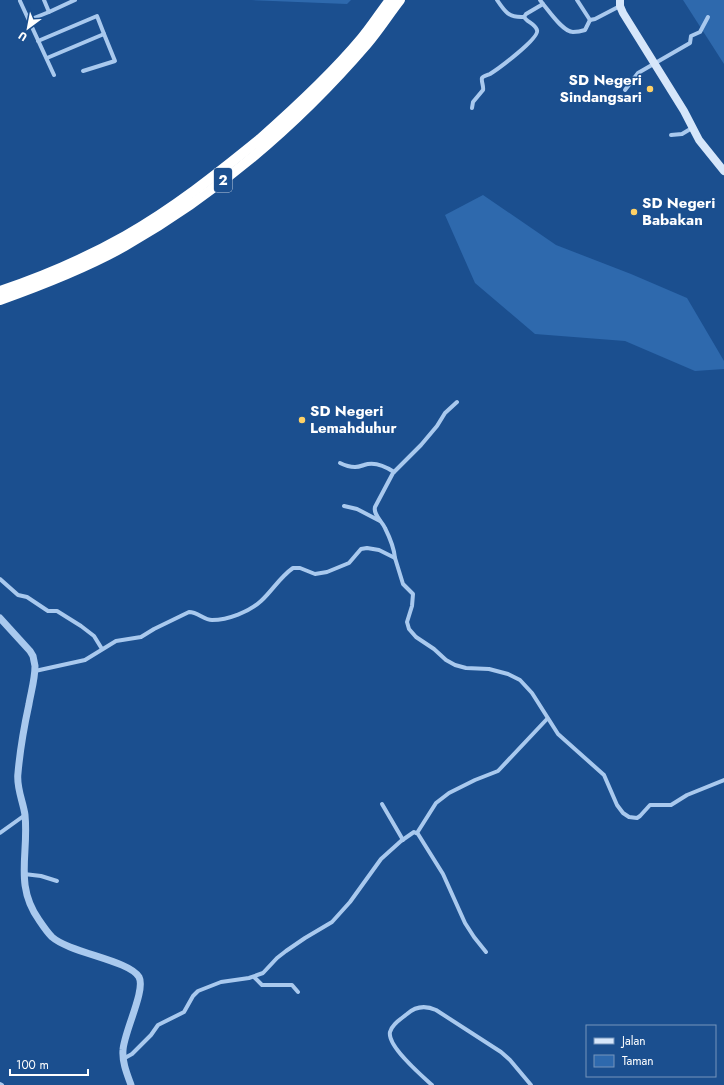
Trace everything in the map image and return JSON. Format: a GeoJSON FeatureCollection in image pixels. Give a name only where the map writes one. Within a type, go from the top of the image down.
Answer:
{"type":"FeatureCollection","features":[{"type":"Feature","properties":{"kind":"highway","name":"2"},"geometry":{"type":"LineString","coordinates":[[0,290],[91,254],[125,236],[167,210],[225,168],[282,119],[319,84],[361,39],[390,0]]}},
{"type":"Feature","properties":{"kind":"highway","name":"2"},"geometry":{"type":"LineString","coordinates":[[0,300],[91,263],[124,246],[172,217],[230,175],[289,125],[325,90],[368,43],[400,0]]}},
{"type":"Feature","properties":{"kind":"main road"},"geometry":{"type":"LineString","coordinates":[[620,3],[628,22],[684,111],[703,147],[724,171]]}},
{"type":"Feature","properties":{"kind":"street"},"geometry":{"type":"LineString","coordinates":[[44,0],[49,12]]}},
{"type":"Feature","properties":{"kind":"street"},"geometry":{"type":"LineString","coordinates":[[29,20],[75,0]]}},
{"type":"Feature","properties":{"kind":"street"},"geometry":{"type":"LineString","coordinates":[[472,108],[473,102],[483,90],[483,77],[491,73],[525,47],[537,34],[536,29],[524,17],[508,14],[497,0]]}},
{"type":"Feature","properties":{"kind":"street"},"geometry":{"type":"LineString","coordinates":[[577,0],[590,20]]}},
{"type":"Feature","properties":{"kind":"street"},"geometry":{"type":"LineString","coordinates":[[20,1],[54,75]]}},
{"type":"Feature","properties":{"kind":"street"},"geometry":{"type":"LineString","coordinates":[[524,17],[541,2],[564,28],[570,32],[573,32],[585,30],[590,20],[595,19],[620,3]]}},
{"type":"Feature","properties":{"kind":"street"},"geometry":{"type":"LineString","coordinates":[[38,41],[97,16],[115,61],[83,71]]}},
{"type":"Feature","properties":{"kind":"street"},"geometry":{"type":"LineString","coordinates":[[625,90],[638,73],[690,43],[691,36],[700,32],[708,17]]}},
{"type":"Feature","properties":{"kind":"street"},"geometry":{"type":"LineString","coordinates":[[47,58],[104,34]]}},
{"type":"Feature","properties":{"kind":"street"},"geometry":{"type":"LineString","coordinates":[[670,135],[682,134],[692,128]]}},
{"type":"Feature","properties":{"kind":"street"},"geometry":{"type":"LineString","coordinates":[[457,402],[445,413],[434,430],[421,445],[394,472],[374,509],[393,544],[395,558],[403,584],[413,594],[412,606],[407,622],[414,635],[434,649],[446,660],[455,665],[466,668],[490,669],[508,674],[520,680],[532,693],[547,719],[561,737],[604,775],[618,808],[624,815],[629,817],[639,817],[650,805],[670,805],[687,795],[724,780]]}},
{"type":"Feature","properties":{"kind":"street"},"geometry":{"type":"LineString","coordinates":[[340,463],[353,467],[366,464],[376,464],[384,466],[394,472]]}},
{"type":"Feature","properties":{"kind":"street"},"geometry":{"type":"LineString","coordinates":[[344,506],[357,509],[382,523]]}},
{"type":"Feature","properties":{"kind":"street"},"geometry":{"type":"LineString","coordinates":[[35,671],[86,660],[118,640],[141,637],[189,612],[213,620],[242,613],[261,602],[270,590],[293,568],[300,568],[312,574],[327,572],[349,563],[357,553],[364,548],[379,550],[395,558]]}},
{"type":"Feature","properties":{"kind":"street"},"geometry":{"type":"LineString","coordinates":[[0,579],[18,595],[27,596],[48,611],[57,611],[81,626],[94,636],[102,649]]}},
{"type":"Feature","properties":{"kind":"street"},"geometry":{"type":"LineString","coordinates":[[0,618],[30,651],[34,661],[35,671],[18,774],[18,783],[25,815],[26,833],[24,885],[34,913],[52,936],[68,946],[110,960],[139,977],[139,996],[126,1031],[123,1051],[123,1059],[131,1085]]}},
{"type":"Feature","properties":{"kind":"street"},"geometry":{"type":"LineString","coordinates":[[417,833],[436,803],[449,793],[475,780],[498,771],[547,719]]}},
{"type":"Feature","properties":{"kind":"street"},"geometry":{"type":"LineString","coordinates":[[382,804],[402,840]]}},
{"type":"Feature","properties":{"kind":"street"},"geometry":{"type":"LineString","coordinates":[[0,833],[25,815]]}},
{"type":"Feature","properties":{"kind":"street"},"geometry":{"type":"LineString","coordinates":[[123,1059],[132,1054],[151,1035],[158,1025],[184,1012],[193,996],[198,991],[221,982],[254,977],[265,971],[286,951],[332,922],[350,902],[378,862],[402,840],[414,832],[417,833]]}},
{"type":"Feature","properties":{"kind":"street"},"geometry":{"type":"LineString","coordinates":[[417,833],[443,874],[465,923],[486,952]]}},
{"type":"Feature","properties":{"kind":"street"},"geometry":{"type":"LineString","coordinates":[[24,874],[57,880]]}},
{"type":"Feature","properties":{"kind":"street"},"geometry":{"type":"LineString","coordinates":[[254,977],[262,985],[292,985],[298,992]]}},
{"type":"Feature","properties":{"kind":"street"},"geometry":{"type":"LineString","coordinates":[[432,1085],[397,1049],[390,1038],[391,1031],[395,1024],[410,1012],[420,1007],[427,1007],[436,1010],[501,1052],[510,1060],[531,1085]]}},
{"type":"Feature","properties":{"kind":"green space"},"geometry":{"type":"Polygon","coordinates":[[[251,0],[351,0],[347,4],[251,0]]]}},
{"type":"Feature","properties":{"kind":"green space"},"geometry":{"type":"Polygon","coordinates":[[[683,0],[724,0],[724,64],[683,0]]]}},
{"type":"Feature","properties":{"kind":"green space"},"geometry":{"type":"Polygon","coordinates":[[[483,195],[556,245],[631,274],[687,298],[724,361],[724,369],[695,371],[625,341],[535,334],[475,283],[445,215],[483,195]]]}},
{"type":"Feature","properties":{"kind":"place","name":"SD Negeri Sindangsari"},"geometry":{"type":"Point","coordinates":[650,89]}},
{"type":"Feature","properties":{"kind":"place","name":"SD Negeri Babakan"},"geometry":{"type":"Point","coordinates":[634,212]}},
{"type":"Feature","properties":{"kind":"place","name":"SD Negeri Lemahduhur"},"geometry":{"type":"Point","coordinates":[302,420]}}]}
